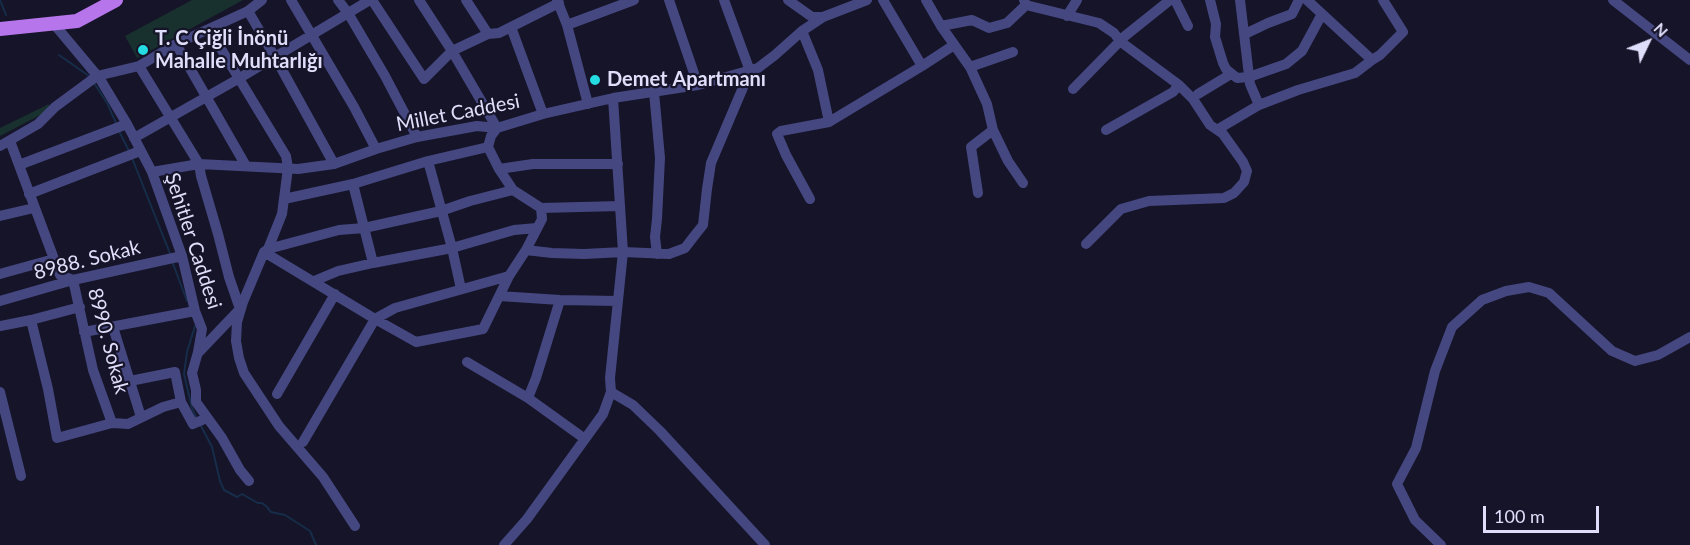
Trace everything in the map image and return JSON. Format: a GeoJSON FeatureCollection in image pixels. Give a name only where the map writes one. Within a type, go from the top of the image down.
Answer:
{"type":"FeatureCollection","features":[{"type":"Feature","properties":{"kind":"main road"},"geometry":{"type":"LineString","coordinates":[[0,29],[76,21],[100,4],[116,0]]}},
{"type":"Feature","properties":{"kind":"street"},"geometry":{"type":"LineString","coordinates":[[5,144],[38,124],[55,107],[97,76],[139,66],[176,44],[248,11],[262,0]]}},
{"type":"Feature","properties":{"kind":"street"},"geometry":{"type":"LineString","coordinates":[[291,0],[376,149]]}},
{"type":"Feature","properties":{"kind":"street"},"geometry":{"type":"LineString","coordinates":[[338,0],[385,76],[417,137]]}},
{"type":"Feature","properties":{"kind":"street"},"geometry":{"type":"LineString","coordinates":[[134,138],[371,0],[424,79],[452,51],[488,34],[499,33],[558,2],[567,25],[588,104]]}},
{"type":"Feature","properties":{"kind":"street"},"geometry":{"type":"LineString","coordinates":[[419,0],[497,128],[491,136],[488,147],[513,190],[541,208],[620,206]]}},
{"type":"Feature","properties":{"kind":"street"},"geometry":{"type":"LineString","coordinates":[[466,0],[488,34]]}},
{"type":"Feature","properties":{"kind":"street"},"geometry":{"type":"LineString","coordinates":[[567,25],[634,0]]}},
{"type":"Feature","properties":{"kind":"street"},"geometry":{"type":"LineString","coordinates":[[669,0],[698,85]]}},
{"type":"Feature","properties":{"kind":"street"},"geometry":{"type":"LineString","coordinates":[[526,250],[584,254],[623,252],[669,254],[685,248],[703,225],[711,163],[750,70],[724,0]]}},
{"type":"Feature","properties":{"kind":"street"},"geometry":{"type":"LineString","coordinates":[[788,0],[812,17],[823,17]]}},
{"type":"Feature","properties":{"kind":"street","name":"Millet Caddesi"},"geometry":{"type":"LineString","coordinates":[[152,172],[199,164],[298,169],[334,164],[417,137],[477,126],[497,128],[543,114],[613,98],[698,85],[758,68],[802,31],[823,17],[867,0]]}},
{"type":"Feature","properties":{"kind":"street"},"geometry":{"type":"LineString","coordinates":[[883,0],[922,66]]}},
{"type":"Feature","properties":{"kind":"street"},"geometry":{"type":"LineString","coordinates":[[926,0],[970,67],[987,104],[993,130],[1008,161],[1023,183]]}},
{"type":"Feature","properties":{"kind":"street"},"geometry":{"type":"LineString","coordinates":[[1066,16],[1077,0]]}},
{"type":"Feature","properties":{"kind":"street"},"geometry":{"type":"LineString","coordinates":[[1073,89],[1120,37],[1170,0]]}},
{"type":"Feature","properties":{"kind":"street"},"geometry":{"type":"LineString","coordinates":[[1175,0],[1188,26]]}},
{"type":"Feature","properties":{"kind":"street"},"geometry":{"type":"LineString","coordinates":[[1210,0],[1216,24],[1215,36],[1223,63],[1237,78],[1249,77],[1286,64],[1302,51],[1322,14]]}},
{"type":"Feature","properties":{"kind":"street"},"geometry":{"type":"LineString","coordinates":[[1240,0],[1250,84],[1259,105]]}},
{"type":"Feature","properties":{"kind":"street"},"geometry":{"type":"LineString","coordinates":[[1245,34],[1292,14],[1299,0]]}},
{"type":"Feature","properties":{"kind":"street"},"geometry":{"type":"LineString","coordinates":[[1307,0],[1372,60]]}},
{"type":"Feature","properties":{"kind":"street"},"geometry":{"type":"LineString","coordinates":[[1221,131],[1259,105],[1298,90],[1355,73],[1380,55],[1403,32],[1383,0]]}},
{"type":"Feature","properties":{"kind":"street"},"geometry":{"type":"LineString","coordinates":[[1613,0],[1690,60]]}},
{"type":"Feature","properties":{"kind":"street"},"geometry":{"type":"LineString","coordinates":[[941,26],[972,20],[989,28],[1007,23],[1025,3],[1066,16],[1099,22],[1182,80],[1198,94],[1243,162],[1247,171],[1244,182],[1234,193],[1224,198],[1149,201],[1121,209],[1086,244]]}},
{"type":"Feature","properties":{"kind":"street"},"geometry":{"type":"LineString","coordinates":[[248,11],[334,164]]}},
{"type":"Feature","properties":{"kind":"street","name":"Şehitler Caddesi"},"geometry":{"type":"LineString","coordinates":[[54,24],[97,76],[121,127],[134,138],[134,153],[152,172],[182,256],[192,312],[202,329],[192,373],[196,402],[202,421],[233,456],[249,481]]}},
{"type":"Feature","properties":{"kind":"street"},"geometry":{"type":"LineString","coordinates":[[511,27],[543,114]]}},
{"type":"Feature","properties":{"kind":"street"},"geometry":{"type":"LineString","coordinates":[[209,29],[286,156],[288,168],[282,214],[240,309],[237,322],[236,341],[243,373],[279,426],[323,477],[355,526]]}},
{"type":"Feature","properties":{"kind":"street"},"geometry":{"type":"LineString","coordinates":[[802,31],[818,70],[829,122]]}},
{"type":"Feature","properties":{"kind":"street"},"geometry":{"type":"LineString","coordinates":[[1120,37],[1179,85],[1193,99],[1210,125],[1221,131]]}},
{"type":"Feature","properties":{"kind":"street"},"geometry":{"type":"LineString","coordinates":[[176,44],[246,166]]}},
{"type":"Feature","properties":{"kind":"street"},"geometry":{"type":"LineString","coordinates":[[810,199],[777,134],[781,131],[829,122],[954,45]]}},
{"type":"Feature","properties":{"kind":"street"},"geometry":{"type":"LineString","coordinates":[[970,67],[1013,52]]}},
{"type":"Feature","properties":{"kind":"street"},"geometry":{"type":"LineString","coordinates":[[139,66],[199,164],[240,309]]}},
{"type":"Feature","properties":{"kind":"street"},"geometry":{"type":"LineString","coordinates":[[1198,94],[1232,74]]}},
{"type":"Feature","properties":{"kind":"street"},"geometry":{"type":"LineString","coordinates":[[1106,130],[1173,92],[1179,85]]}},
{"type":"Feature","properties":{"kind":"street"},"geometry":{"type":"LineString","coordinates":[[654,92],[660,158],[655,237],[657,254]]}},
{"type":"Feature","properties":{"kind":"street"},"geometry":{"type":"LineString","coordinates":[[504,545],[527,519],[603,414],[611,393],[610,378],[623,252],[613,98]]}},
{"type":"Feature","properties":{"kind":"street"},"geometry":{"type":"LineString","coordinates":[[19,165],[121,127]]}},
{"type":"Feature","properties":{"kind":"street"},"geometry":{"type":"LineString","coordinates":[[978,194],[971,147],[993,130]]}},
{"type":"Feature","properties":{"kind":"street","name":"8990. Sokak"},"geometry":{"type":"LineString","coordinates":[[5,144],[19,165],[60,275],[73,280],[93,370],[112,423]]}},
{"type":"Feature","properties":{"kind":"street"},"geometry":{"type":"LineString","coordinates":[[284,199],[352,184],[428,161],[488,147]]}},
{"type":"Feature","properties":{"kind":"street"},"geometry":{"type":"LineString","coordinates":[[29,194],[134,153]]}},
{"type":"Feature","properties":{"kind":"street"},"geometry":{"type":"LineString","coordinates":[[428,161],[461,289]]}},
{"type":"Feature","properties":{"kind":"street"},"geometry":{"type":"LineString","coordinates":[[499,169],[533,164],[618,164]]}},
{"type":"Feature","properties":{"kind":"street"},"geometry":{"type":"LineString","coordinates":[[352,184],[373,262]]}},
{"type":"Feature","properties":{"kind":"street"},"geometry":{"type":"LineString","coordinates":[[266,250],[339,230],[364,228],[441,211],[513,190]]}},
{"type":"Feature","properties":{"kind":"street"},"geometry":{"type":"LineString","coordinates":[[0,216],[34,208]]}},
{"type":"Feature","properties":{"kind":"street"},"geometry":{"type":"LineString","coordinates":[[266,250],[375,319],[416,342],[483,328],[509,276],[542,219],[541,208]]}},
{"type":"Feature","properties":{"kind":"street"},"geometry":{"type":"LineString","coordinates":[[314,281],[338,271],[373,262],[452,248],[514,230],[537,228]]}},
{"type":"Feature","properties":{"kind":"street","name":"8988. Sokak"},"geometry":{"type":"LineString","coordinates":[[0,301],[73,280],[182,256]]}},
{"type":"Feature","properties":{"kind":"street"},"geometry":{"type":"LineString","coordinates":[[0,273],[54,260]]}},
{"type":"Feature","properties":{"kind":"street"},"geometry":{"type":"LineString","coordinates":[[303,442],[375,319],[395,308],[509,276]]}},
{"type":"Feature","properties":{"kind":"street"},"geometry":{"type":"LineString","coordinates":[[1441,545],[1415,520],[1397,484],[1416,448],[1436,371],[1452,327],[1482,300],[1506,291],[1529,288],[1549,293],[1612,351],[1635,361],[1658,355],[1690,337]]}},
{"type":"Feature","properties":{"kind":"street"},"geometry":{"type":"LineString","coordinates":[[277,394],[335,294]]}},
{"type":"Feature","properties":{"kind":"street"},"geometry":{"type":"LineString","coordinates":[[499,296],[618,301]]}},
{"type":"Feature","properties":{"kind":"street"},"geometry":{"type":"LineString","coordinates":[[528,398],[560,300]]}},
{"type":"Feature","properties":{"kind":"street"},"geometry":{"type":"LineString","coordinates":[[0,326],[80,307]]}},
{"type":"Feature","properties":{"kind":"street"},"geometry":{"type":"LineString","coordinates":[[198,352],[240,309]]}},
{"type":"Feature","properties":{"kind":"street"},"geometry":{"type":"LineString","coordinates":[[84,332],[192,312]]}},
{"type":"Feature","properties":{"kind":"street"},"geometry":{"type":"LineString","coordinates":[[31,320],[57,438],[112,423],[128,424],[164,407],[181,402]]}},
{"type":"Feature","properties":{"kind":"street"},"geometry":{"type":"LineString","coordinates":[[113,327],[141,417]]}},
{"type":"Feature","properties":{"kind":"street"},"geometry":{"type":"LineString","coordinates":[[467,362],[528,398],[585,439]]}},
{"type":"Feature","properties":{"kind":"street"},"geometry":{"type":"LineString","coordinates":[[130,381],[175,372],[181,402],[202,421]]}},
{"type":"Feature","properties":{"kind":"street"},"geometry":{"type":"LineString","coordinates":[[0,392],[21,476]]}},
{"type":"Feature","properties":{"kind":"street"},"geometry":{"type":"LineString","coordinates":[[611,393],[633,405],[660,430],[765,545]]}},
{"type":"Feature","properties":{"kind":"green space"},"geometry":{"type":"Polygon","coordinates":[[[192,0],[243,0],[137,58],[125,36],[192,0]]]}},
{"type":"Feature","properties":{"kind":"green space"},"geometry":{"type":"Polygon","coordinates":[[[49,104],[48,111],[0,136],[0,128],[49,104]]]}},
{"type":"Feature","properties":{"kind":"waterway"},"geometry":{"type":"LineString","coordinates":[[0,0],[6,15]]}},
{"type":"Feature","properties":{"kind":"waterway"},"geometry":{"type":"LineString","coordinates":[[59,55],[89,76]]}},
{"type":"Feature","properties":{"kind":"waterway"},"geometry":{"type":"LineString","coordinates":[[94,83],[116,123]]}},
{"type":"Feature","properties":{"kind":"waterway"},"geometry":{"type":"LineString","coordinates":[[119,131],[130,153]]}},
{"type":"Feature","properties":{"kind":"waterway"},"geometry":{"type":"LineString","coordinates":[[132,158],[171,256]]}},
{"type":"Feature","properties":{"kind":"waterway"},"geometry":{"type":"LineString","coordinates":[[172,261],[187,301]]}},
{"type":"Feature","properties":{"kind":"waterway"},"geometry":{"type":"LineString","coordinates":[[195,326],[187,352],[184,374],[197,419]]}},
{"type":"Feature","properties":{"kind":"waterway"},"geometry":{"type":"LineString","coordinates":[[200,424],[212,447],[224,490],[237,497],[242,494],[262,503],[271,512],[285,515],[310,531],[316,545]]}},
{"type":"Feature","properties":{"kind":"place","name":"T. C Çiğli İnönü Mahalle Muhtarlığı"},"geometry":{"type":"Point","coordinates":[143,50]}},
{"type":"Feature","properties":{"kind":"place","name":"Demet Apartmanı"},"geometry":{"type":"Point","coordinates":[595,80]}}]}
